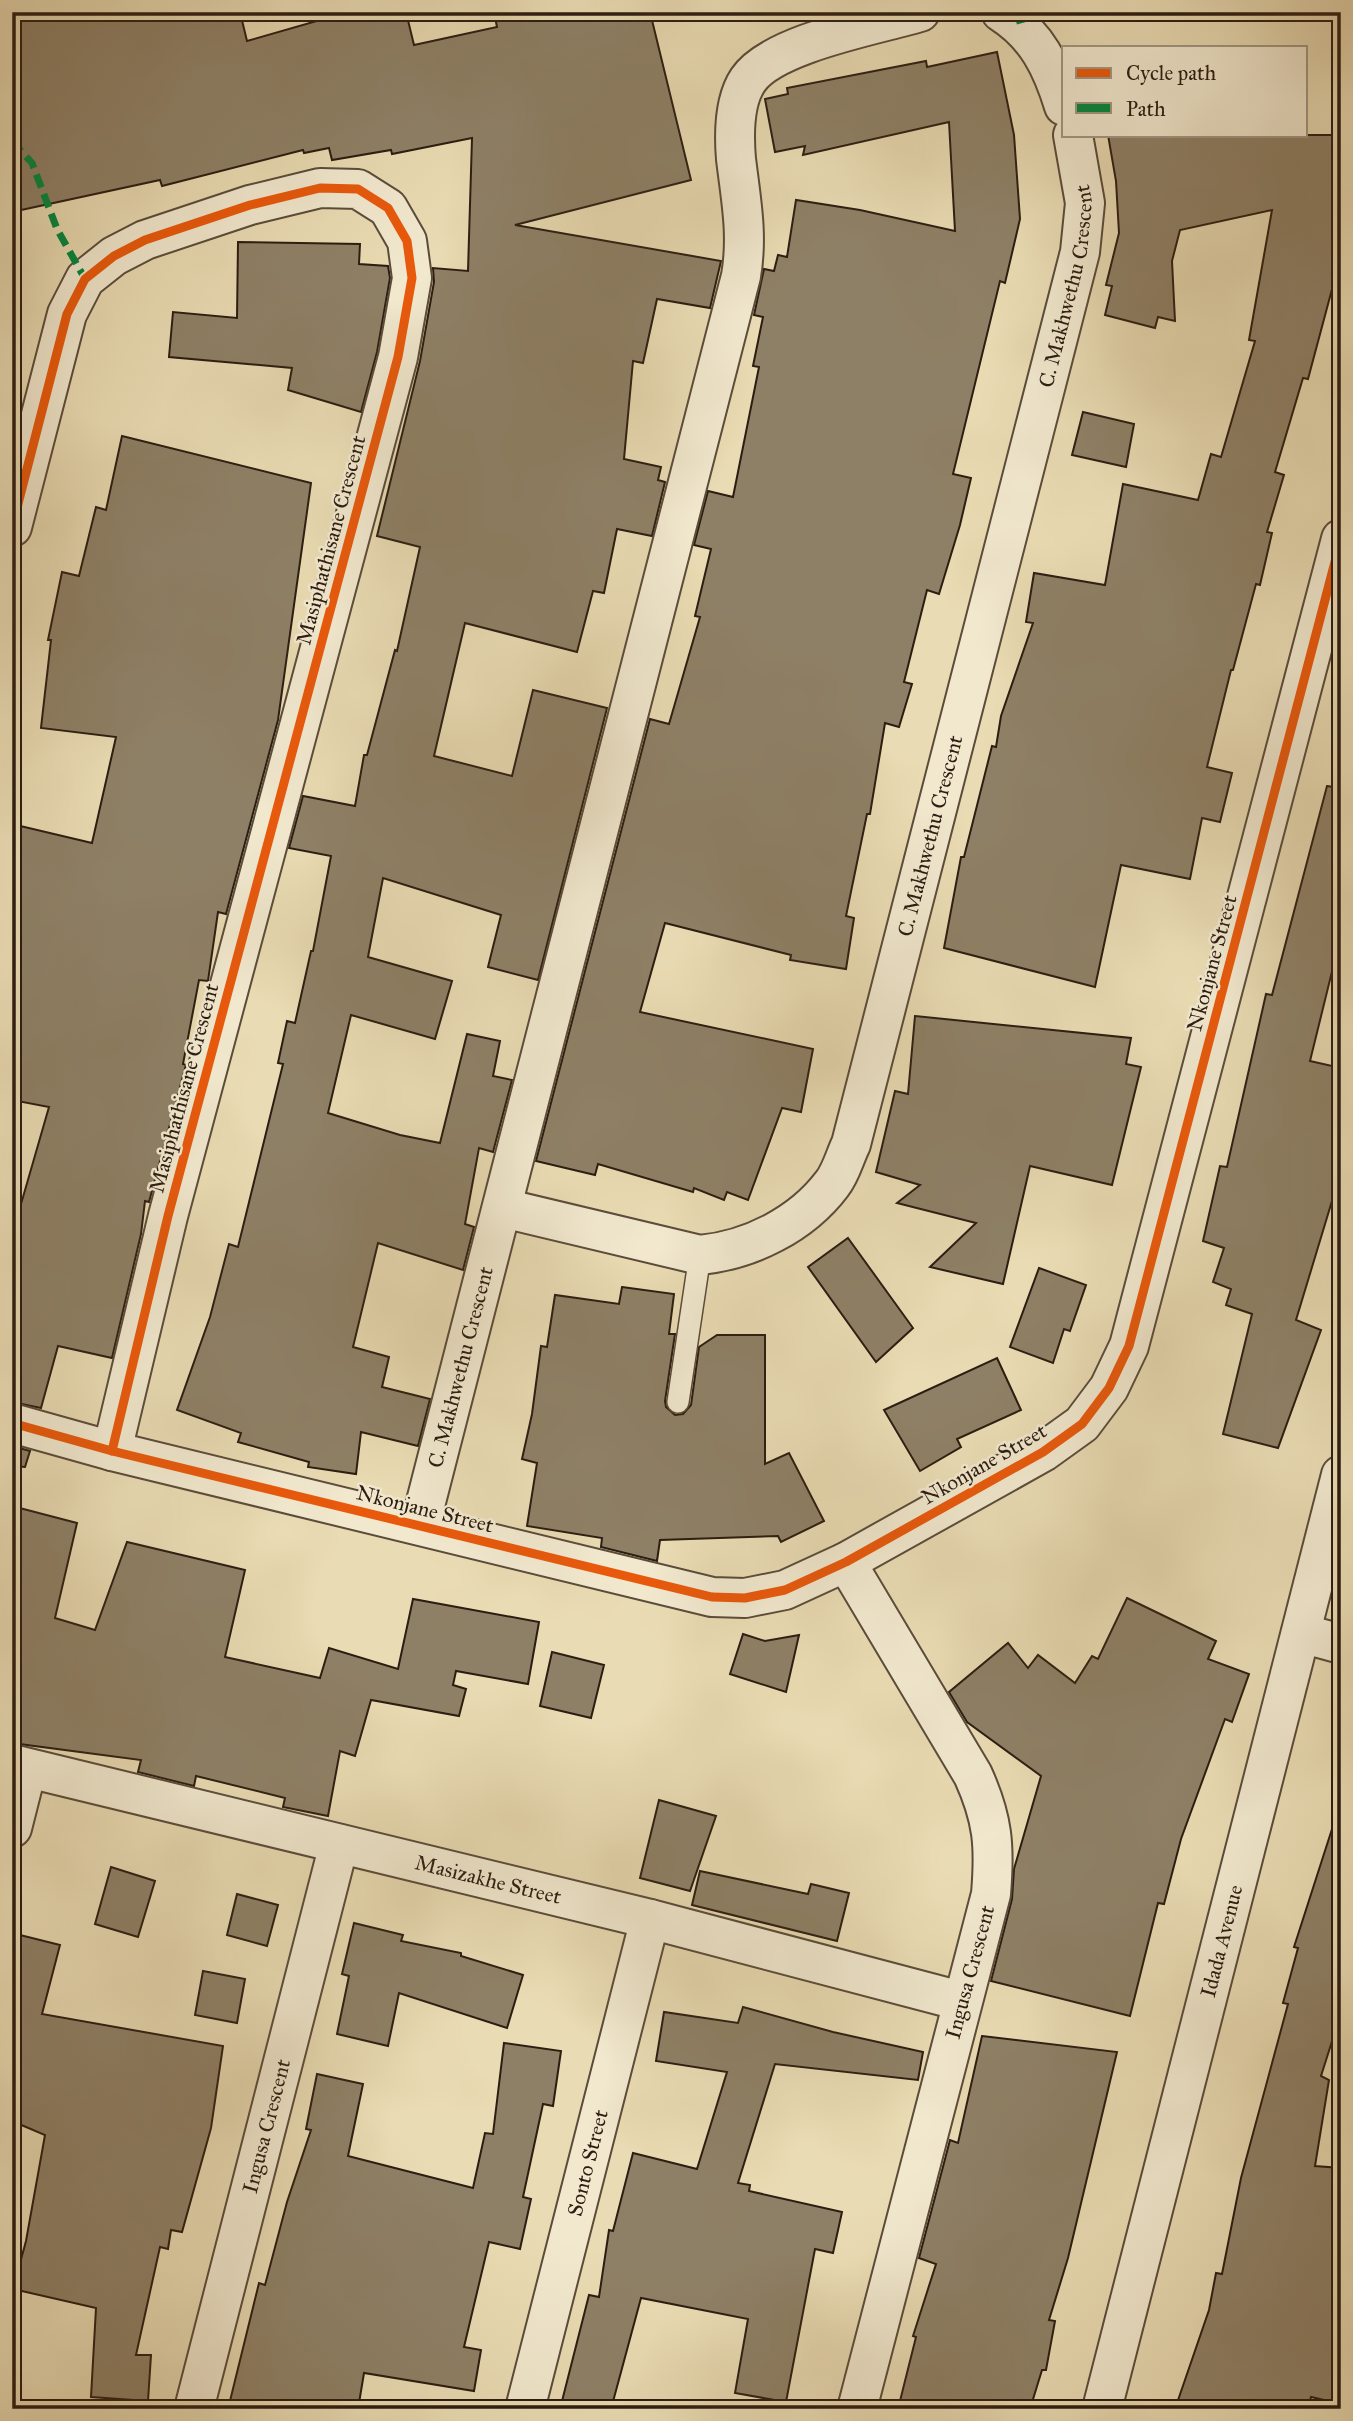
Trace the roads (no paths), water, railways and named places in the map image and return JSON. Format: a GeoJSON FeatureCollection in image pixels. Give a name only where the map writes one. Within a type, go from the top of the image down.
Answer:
{"type":"FeatureCollection","features":[{"type":"Feature","properties":{"kind":"street","name":"C. Makhwethu Crescent"},"geometry":{"type":"LineString","coordinates":[[420,1525],[741,276],[746,247],[745,211],[736,157],[736,112],[747,81],[768,60],[802,46],[920,12]]}},
{"type":"Feature","properties":{"kind":"street"},"geometry":{"type":"LineString","coordinates":[[1002,12],[1040,46],[1062,101]]}},
{"type":"Feature","properties":{"kind":"street","name":"C. Makhwethu Crescent"},"geometry":{"type":"LineString","coordinates":[[503,1208],[700,1255],[731,1252],[765,1239],[803,1212],[833,1183],[851,1143],[1080,252],[1084,203],[1073,136]]}},
{"type":"Feature","properties":{"kind":"street","name":"Masiphathisane Crescent"},"geometry":{"type":"LineString","coordinates":[[12,527],[67,314],[85,279],[114,256],[145,240],[250,205],[320,188],[358,190],[388,208],[407,241],[412,278],[398,357],[168,1216],[112,1451]]}},
{"type":"Feature","properties":{"kind":"street","name":"Nkonjane Street"},"geometry":{"type":"LineString","coordinates":[[12,1423],[112,1451],[712,1597],[745,1598],[785,1590],[846,1562],[1043,1452],[1082,1424],[1109,1388],[1124,1357],[1341,539]]}},
{"type":"Feature","properties":{"kind":"street","name":"Idada Avenue"},"geometry":{"type":"LineString","coordinates":[[1102,2409],[1341,1475]]}},
{"type":"Feature","properties":{"kind":"street","name":"Ingusa Crescent"},"geometry":{"type":"LineString","coordinates":[[846,1562],[973,1775],[988,1808],[995,1848],[991,1894],[857,2409]]}},
{"type":"Feature","properties":{"kind":"street"},"geometry":{"type":"LineString","coordinates":[[1301,1633],[1341,1644]]}},
{"type":"Feature","properties":{"kind":"street"},"geometry":{"type":"LineString","coordinates":[[12,1828],[20,1767]]}},
{"type":"Feature","properties":{"kind":"street","name":"Masizakhe Street"},"geometry":{"type":"LineString","coordinates":[[20,1767],[650,1919],[961,2001]]}},
{"type":"Feature","properties":{"kind":"street","name":"Ingusa Crescent"},"geometry":{"type":"LineString","coordinates":[[194,2409],[340,1844]]}},
{"type":"Feature","properties":{"kind":"street","name":"Sonto Street"},"geometry":{"type":"LineString","coordinates":[[525,2409],[650,1919]]}},
{"type":"Feature","properties":{"kind":"lane"},"geometry":{"type":"LineString","coordinates":[[678,1402],[700,1255]]}}]}
